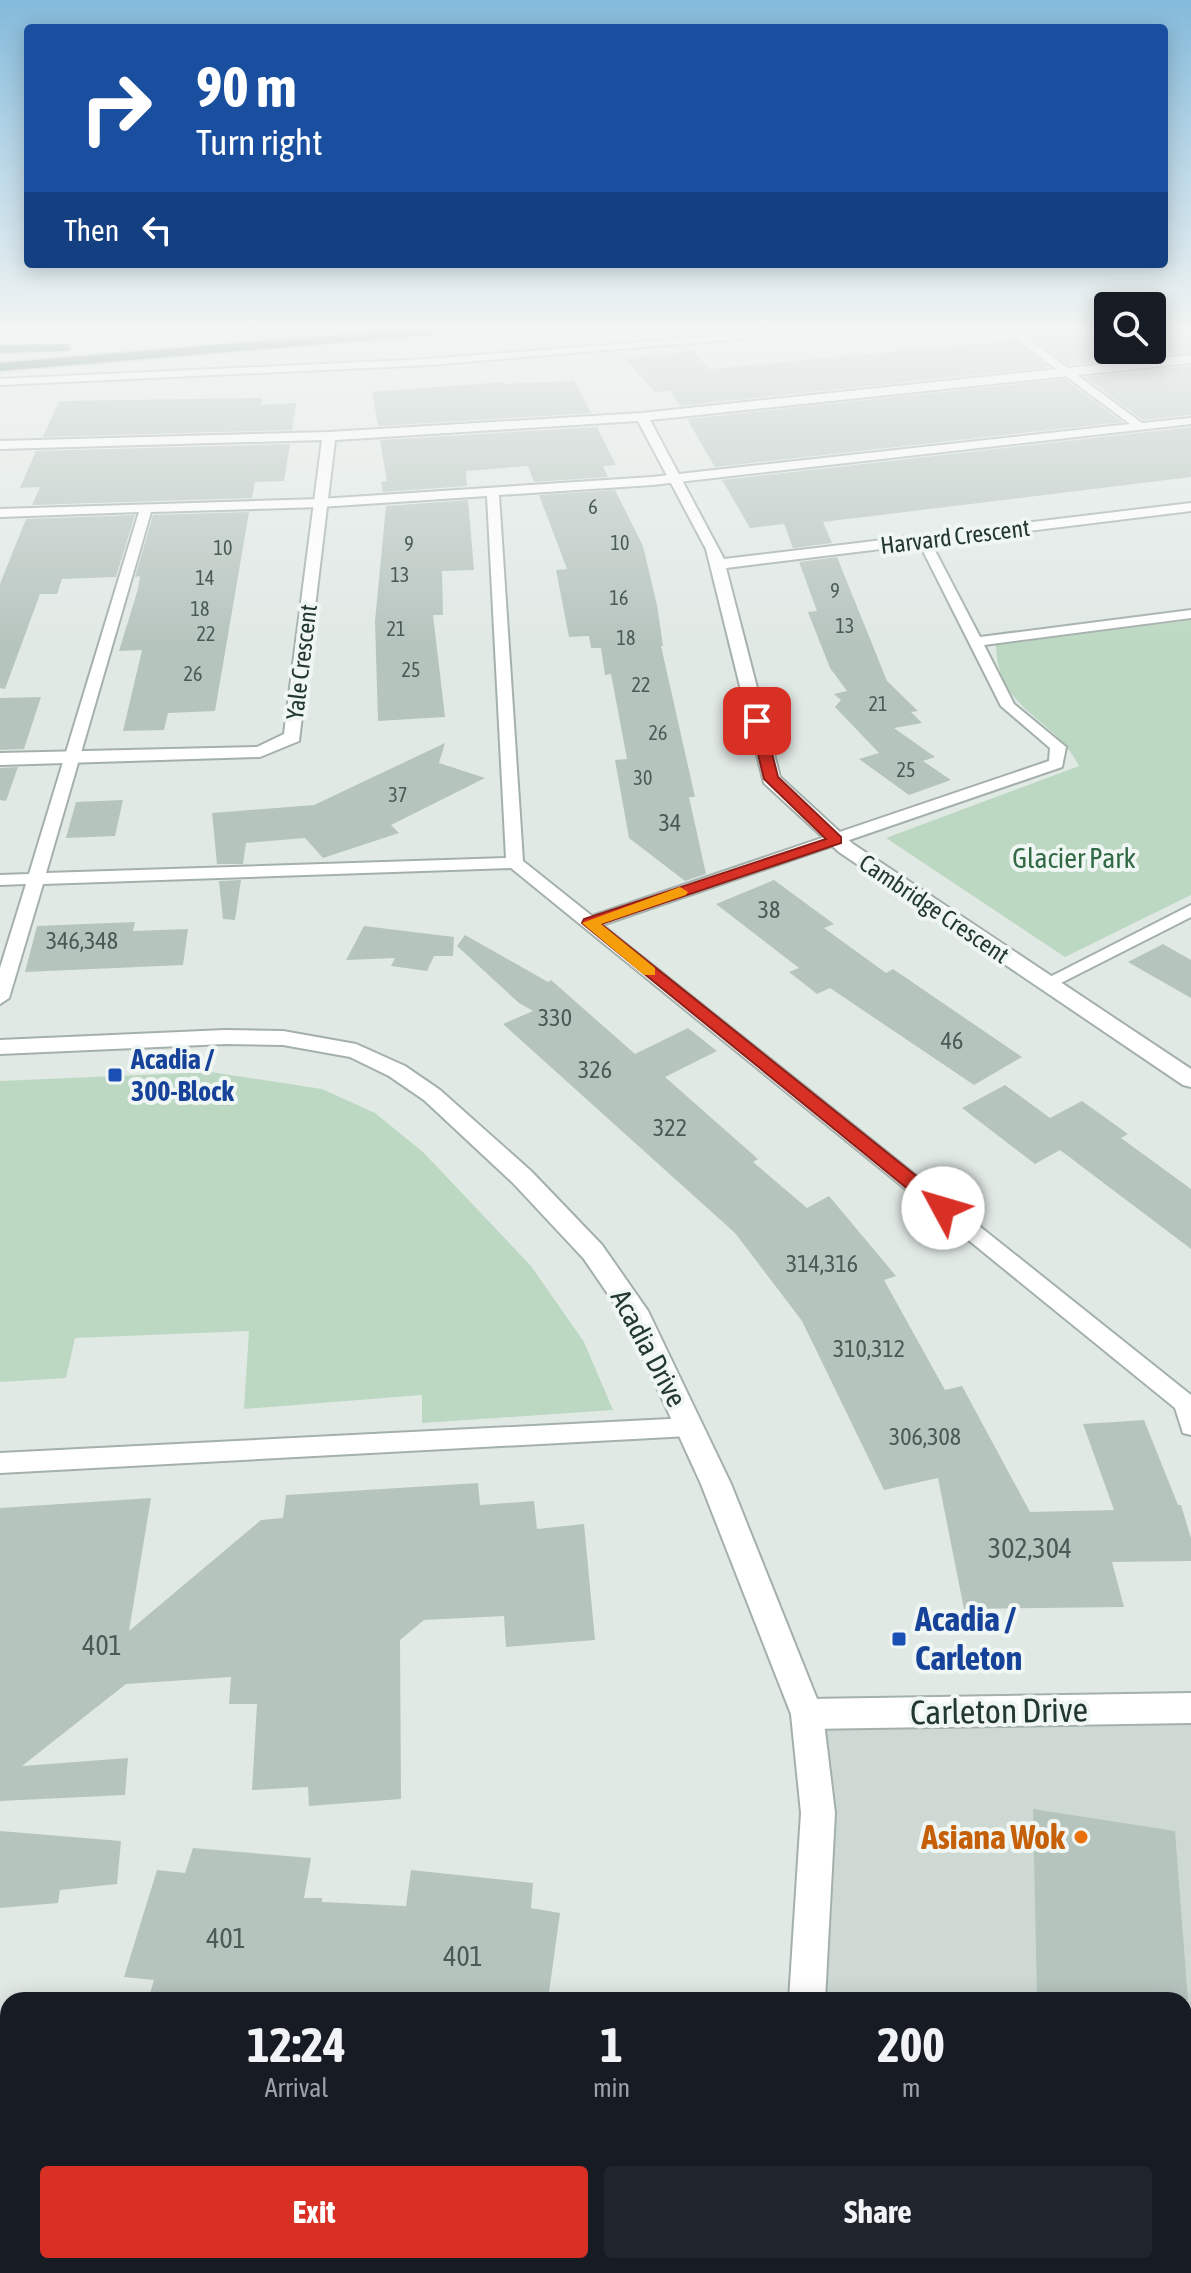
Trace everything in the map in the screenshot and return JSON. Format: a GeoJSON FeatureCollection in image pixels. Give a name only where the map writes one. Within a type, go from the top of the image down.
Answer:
{"type":"FeatureCollection","features":[{"type":"Feature","properties":{"kind":"street"},"geometry":{"type":"LineString","coordinates":[[0,446],[377,433]]}},
{"type":"Feature","properties":{"kind":"street","name":"Cambridge Crescent"},"geometry":{"type":"LineString","coordinates":[[650,433],[714,549],[771,779],[836,840],[1191,1080]]}},
{"type":"Feature","properties":{"kind":"street","name":"Yale Crescent"},"geometry":{"type":"LineString","coordinates":[[0,759],[260,752],[293,737],[329,436]]}},
{"type":"Feature","properties":{"kind":"street","name":"Harvard Crescent"},"geometry":{"type":"LineString","coordinates":[[719,564],[1191,507]]}},
{"type":"Feature","properties":{"kind":"street","name":"Acadia Drive"},"geometry":{"type":"LineString","coordinates":[[0,1047],[225,1037],[283,1038],[356,1051],[432,1095],[522,1177],[593,1252],[639,1318],[716,1484],[807,1714],[818,1813],[807,1992]]}},
{"type":"Feature","properties":{"kind":"street","name":"Carleton Drive"},"geometry":{"type":"LineString","coordinates":[[807,1714],[1191,1708]]}},
{"type":"Feature","properties":{"kind":"lane"},"geometry":{"type":"LineString","coordinates":[[0,513],[320,503],[674,479],[1086,433]]}},
{"type":"Feature","properties":{"kind":"lane"},"geometry":{"type":"LineString","coordinates":[[493,492],[515,863]]}},
{"type":"Feature","properties":{"kind":"lane"},"geometry":{"type":"LineString","coordinates":[[0,998],[146,509]]}},
{"type":"Feature","properties":{"kind":"lane"},"geometry":{"type":"LineString","coordinates":[[590,923],[1057,764],[1058,747],[1008,706],[924,541]]}},
{"type":"Feature","properties":{"kind":"lane"},"geometry":{"type":"LineString","coordinates":[[974,642],[1191,614]]}},
{"type":"Feature","properties":{"kind":"lane"},"geometry":{"type":"LineString","coordinates":[[0,880],[515,863],[1189,1411]]}},
{"type":"Feature","properties":{"kind":"lane"},"geometry":{"type":"LineString","coordinates":[[1045,984],[1191,910]]}},
{"type":"Feature","properties":{"kind":"lane"},"geometry":{"type":"LineString","coordinates":[[0,1463],[689,1427]]}},
{"type":"Feature","properties":{"kind":"shaded area"},"geometry":{"type":"Polygon","coordinates":[[[1191,1708],[1191,1992],[807,1992],[807,1714],[1191,1708]]]}},
{"type":"Feature","properties":{"kind":"green space","name":"Glacier Park"},"geometry":{"type":"Polygon","coordinates":[[[1191,620],[1191,895],[1065,957],[886,838],[1079,766],[1069,749],[1016,699],[1006,685],[999,667],[996,645],[1191,620]]]}},
{"type":"Feature","properties":{"kind":"green space"},"geometry":{"type":"Polygon","coordinates":[[[211,1072],[322,1089],[375,1113],[423,1152],[531,1266],[584,1342],[613,1410],[422,1423],[422,1395],[244,1409],[249,1331],[75,1338],[66,1378],[0,1382],[0,1081],[211,1072]]]}},
{"type":"Feature","properties":{"kind":"building"},"geometry":{"type":"Polygon","coordinates":[[[45,433],[183,433],[43,437],[45,433]]]}},
{"type":"Feature","properties":{"kind":"building"},"geometry":{"type":"Polygon","coordinates":[[[496,433],[600,433],[616,465],[603,466],[608,477],[534,482],[528,466],[466,471],[467,486],[383,492],[381,482],[387,481],[380,440],[496,433]]]}},
{"type":"Feature","properties":{"kind":"building"},"geometry":{"type":"Polygon","coordinates":[[[695,433],[1022,433],[715,467],[695,433]]]}},
{"type":"Feature","properties":{"kind":"building"},"geometry":{"type":"Polygon","coordinates":[[[1137,433],[1191,433],[1191,477],[823,522],[832,543],[793,548],[784,524],[750,528],[722,480],[1137,433]]]}},
{"type":"Feature","properties":{"kind":"building"},"geometry":{"type":"Polygon","coordinates":[[[290,444],[284,481],[255,482],[252,498],[32,505],[40,487],[20,488],[36,451],[290,444]]]}},
{"type":"Feature","properties":{"kind":"building"},"geometry":{"type":"Polygon","coordinates":[[[615,490],[643,546],[657,605],[661,646],[695,797],[689,797],[706,874],[685,881],[629,838],[615,760],[627,759],[611,674],[605,675],[601,648],[591,648],[589,636],[569,637],[556,570],[567,569],[539,495],[615,490]]]}},
{"type":"Feature","properties":{"kind":"building"},"geometry":{"type":"Polygon","coordinates":[[[468,500],[474,570],[442,571],[443,615],[433,615],[445,717],[378,721],[375,621],[386,506],[468,500]]]}},
{"type":"Feature","properties":{"kind":"building"},"geometry":{"type":"Polygon","coordinates":[[[249,512],[215,711],[168,713],[164,730],[123,731],[142,650],[119,651],[138,589],[140,576],[135,577],[153,515],[249,512]]]}},
{"type":"Feature","properties":{"kind":"building"},"geometry":{"type":"Polygon","coordinates":[[[135,515],[116,577],[62,579],[57,594],[40,594],[5,689],[0,688],[0,584],[26,519],[135,515]]]}},
{"type":"Feature","properties":{"kind":"building"},"geometry":{"type":"Polygon","coordinates":[[[837,557],[887,681],[918,711],[911,712],[922,723],[894,728],[935,757],[923,761],[951,780],[909,795],[859,759],[879,753],[835,707],[841,700],[834,694],[847,691],[830,668],[808,612],[817,611],[799,562],[837,557]]]}},
{"type":"Feature","properties":{"kind":"building"},"geometry":{"type":"Polygon","coordinates":[[[41,697],[24,749],[0,750],[0,698],[41,697]]]}},
{"type":"Feature","properties":{"kind":"building"},"geometry":{"type":"Polygon","coordinates":[[[445,743],[439,763],[485,778],[391,825],[399,833],[323,858],[305,838],[246,843],[243,864],[217,864],[212,813],[314,805],[445,743]]]}},
{"type":"Feature","properties":{"kind":"building"},"geometry":{"type":"Polygon","coordinates":[[[18,767],[6,801],[0,800],[0,768],[18,767]]]}},
{"type":"Feature","properties":{"kind":"building"},"geometry":{"type":"Polygon","coordinates":[[[123,800],[115,836],[66,838],[76,802],[123,800]]]}},
{"type":"Feature","properties":{"kind":"building"},"geometry":{"type":"Polygon","coordinates":[[[241,880],[235,920],[223,919],[219,881],[241,880]]]}},
{"type":"Feature","properties":{"kind":"building"},"geometry":{"type":"Polygon","coordinates":[[[774,880],[834,924],[824,928],[886,973],[893,969],[1022,1057],[974,1085],[830,988],[817,994],[789,972],[799,968],[716,904],[774,880]]]}},
{"type":"Feature","properties":{"kind":"building"},"geometry":{"type":"Polygon","coordinates":[[[135,922],[133,931],[188,929],[183,965],[25,972],[37,926],[135,922]]]}},
{"type":"Feature","properties":{"kind":"building"},"geometry":{"type":"Polygon","coordinates":[[[364,926],[454,937],[453,956],[434,956],[427,971],[391,966],[395,958],[346,960],[364,926]]]}},
{"type":"Feature","properties":{"kind":"building"},"geometry":{"type":"Polygon","coordinates":[[[465,935],[548,982],[551,980],[635,1054],[688,1028],[717,1051],[665,1077],[758,1159],[753,1162],[807,1208],[829,1196],[896,1276],[884,1280],[945,1390],[962,1386],[1030,1512],[1114,1510],[1083,1424],[1144,1420],[1178,1505],[1181,1505],[1191,1538],[1191,1561],[1112,1562],[1124,1607],[964,1609],[938,1478],[884,1490],[802,1321],[735,1233],[503,1024],[533,1011],[519,1003],[457,946],[465,935]]]}},
{"type":"Feature","properties":{"kind":"building"},"geometry":{"type":"Polygon","coordinates":[[[1163,944],[1191,960],[1191,998],[1128,962],[1163,944]]]}},
{"type":"Feature","properties":{"kind":"building"},"geometry":{"type":"Polygon","coordinates":[[[1005,1085],[1050,1118],[1082,1101],[1128,1134],[1121,1138],[1191,1189],[1191,1249],[1060,1150],[1035,1164],[962,1108],[1005,1085]]]}},
{"type":"Feature","properties":{"kind":"building"},"geometry":{"type":"Polygon","coordinates":[[[478,1483],[480,1505],[534,1501],[537,1529],[584,1524],[595,1640],[506,1647],[504,1616],[424,1620],[400,1640],[401,1799],[309,1806],[308,1787],[252,1790],[257,1704],[229,1704],[231,1677],[126,1684],[22,1766],[128,1758],[125,1795],[0,1801],[0,1508],[151,1498],[129,1631],[261,1520],[283,1518],[286,1495],[478,1483]]]}},
{"type":"Feature","properties":{"kind":"building"},"geometry":{"type":"Polygon","coordinates":[[[1033,1809],[1175,1831],[1187,1992],[1037,1992],[1033,1809]]]}},
{"type":"Feature","properties":{"kind":"building"},"geometry":{"type":"Polygon","coordinates":[[[0,1831],[121,1841],[117,1884],[60,1890],[58,1903],[0,1908],[0,1831]]]}},
{"type":"Feature","properties":{"kind":"building"},"geometry":{"type":"Polygon","coordinates":[[[193,1848],[311,1858],[304,1898],[322,1898],[322,1902],[406,1906],[411,1870],[533,1883],[531,1908],[560,1913],[549,1992],[150,1992],[154,1980],[124,1977],[157,1870],[185,1873],[193,1848]]]}},
{"type":"Feature","properties":{"kind":"slow traffic"},"geometry":{"type":"LineString","coordinates":[[650,971],[590,923],[680,892]]}},
{"type":"Feature","properties":{"kind":"place","name":"Acadia / 300-Block"},"geometry":{"type":"Point","coordinates":[115,1075]}},
{"type":"Feature","properties":{"kind":"place","name":"Acadia / Carleton"},"geometry":{"type":"Point","coordinates":[899,1639]}},
{"type":"Feature","properties":{"kind":"place","name":"Asiana Wok"},"geometry":{"type":"Point","coordinates":[1081,1837]}},
{"type":"Feature","properties":{"kind":"route"},"geometry":{"type":"LineString","coordinates":[[757,721],[771,779],[836,840],[590,923],[943,1208]]}}]}
